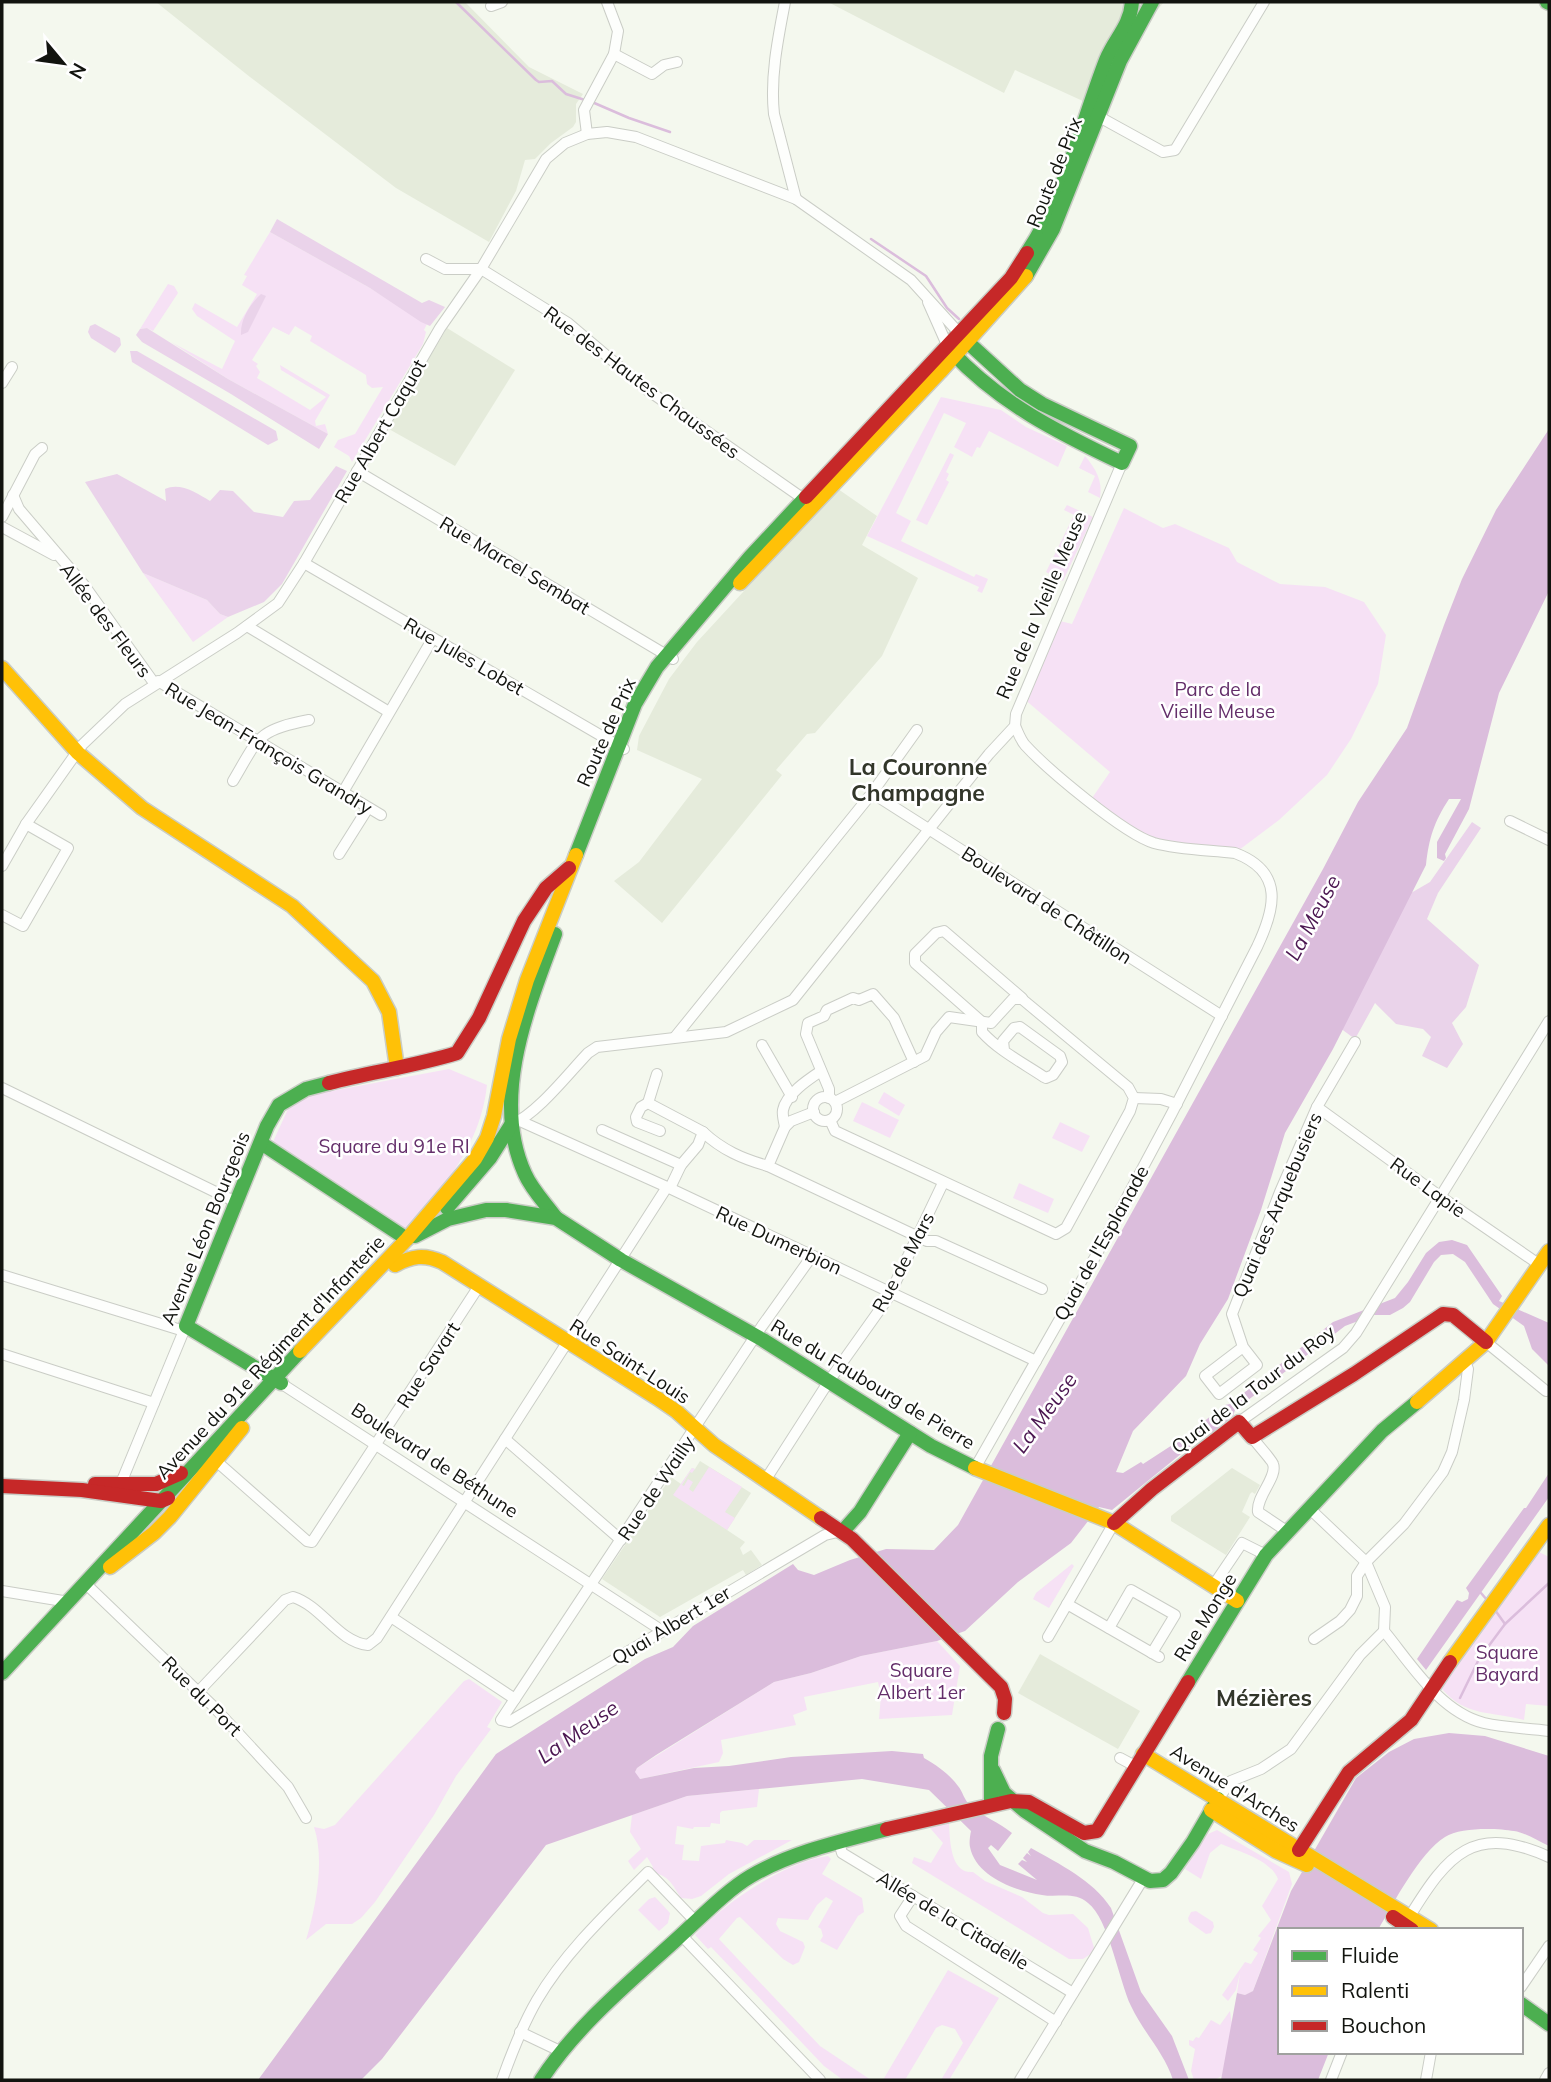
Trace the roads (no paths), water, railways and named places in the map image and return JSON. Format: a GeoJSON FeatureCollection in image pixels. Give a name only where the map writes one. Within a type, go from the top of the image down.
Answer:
{"type":"FeatureCollection","features":[{"type":"Feature","properties":{"kind":"main road","name":"Route de Prix"},"geometry":{"type":"LineString","coordinates":[[556,1218],[525,1174],[517,1153],[515,1066],[536,985],[635,704],[657,667],[670,657],[750,557],[809,503],[951,351],[1025,278],[1054,229],[1070,192],[1111,48],[1130,17],[1132,2]]}},
{"type":"Feature","properties":{"kind":"main road","name":"Route de Prix"},"geometry":{"type":"LineString","coordinates":[[1092,113],[1152,2]]}},
{"type":"Feature","properties":{"kind":"main road","name":"Rue de la Vieille Meuse"},"geometry":{"type":"LineString","coordinates":[[964,338],[1020,390],[1042,404],[1130,446],[1122,463]]}},
{"type":"Feature","properties":{"kind":"main road"},"geometry":{"type":"LineString","coordinates":[[951,351],[1001,398],[1040,423],[1122,463]]}},
{"type":"Feature","properties":{"kind":"main road"},"geometry":{"type":"LineString","coordinates":[[2,668],[78,753],[142,808],[292,906],[373,981],[388,1012],[397,1068]]}},
{"type":"Feature","properties":{"kind":"main road","name":"Route de Prix"},"geometry":{"type":"LineString","coordinates":[[481,1157],[494,1116],[509,1039],[527,980],[575,868]]}},
{"type":"Feature","properties":{"kind":"main road","name":"Avenue Léon Bourgeois"},"geometry":{"type":"LineString","coordinates":[[185,1328],[267,1126],[279,1105],[306,1089],[457,1053],[466,1043],[479,1018],[524,921],[547,888],[575,868]]}},
{"type":"Feature","properties":{"kind":"main road"},"geometry":{"type":"LineString","coordinates":[[503,1075],[504,1120],[515,1123]]}},
{"type":"Feature","properties":{"kind":"main road","name":"Route de Prix"},"geometry":{"type":"LineString","coordinates":[[481,1157],[505,1138],[515,1123]]}},
{"type":"Feature","properties":{"kind":"main road"},"geometry":{"type":"LineString","coordinates":[[261,1143],[408,1240]]}},
{"type":"Feature","properties":{"kind":"main road","name":"Avenue du 91e Régiment d'Infanterie"},"geometry":{"type":"LineString","coordinates":[[89,1581],[194,1465],[395,1265],[429,1228],[481,1157]]}},
{"type":"Feature","properties":{"kind":"main road","name":"Avenue du 91e Régiment d'Infanterie"},"geometry":{"type":"LineString","coordinates":[[138,1546],[176,1511],[278,1381],[481,1157]]}},
{"type":"Feature","properties":{"kind":"main road","name":"Avenue du 91e Régiment d'Infanterie"},"geometry":{"type":"LineString","coordinates":[[408,1240],[448,1219],[486,1210],[506,1210],[556,1218],[621,1260]]}},
{"type":"Feature","properties":{"kind":"main road","name":"Rue Monge"},"geometry":{"type":"LineString","coordinates":[[1011,1801],[1029,1802],[1084,1833],[1091,1834],[1099,1828],[1266,1555],[1382,1431],[1486,1342],[1549,1251]]}},
{"type":"Feature","properties":{"kind":"main road","name":"Rue Saint-Louis"},"geometry":{"type":"LineString","coordinates":[[395,1265],[417,1254],[442,1262],[676,1411],[713,1445],[843,1531],[997,1682],[1007,1701]]}},
{"type":"Feature","properties":{"kind":"main road","name":"Rue du Faubourg de Pierre"},"geometry":{"type":"LineString","coordinates":[[621,1260],[755,1336],[931,1447],[975,1468],[1114,1522],[1237,1601]]}},
{"type":"Feature","properties":{"kind":"main road"},"geometry":{"type":"LineString","coordinates":[[1239,1422],[1252,1437],[1354,1374],[1443,1314],[1453,1315],[1486,1342]]}},
{"type":"Feature","properties":{"kind":"main road","name":"Boulevard de Béthune"},"geometry":{"type":"LineString","coordinates":[[185,1328],[278,1381]]}},
{"type":"Feature","properties":{"kind":"main road","name":"Quai de la Tour du Roy"},"geometry":{"type":"LineString","coordinates":[[1114,1522],[1239,1422]]}},
{"type":"Feature","properties":{"kind":"main road"},"geometry":{"type":"LineString","coordinates":[[843,1531],[860,1512],[909,1433]]}},
{"type":"Feature","properties":{"kind":"main road"},"geometry":{"type":"LineString","coordinates":[[2,1486],[124,1489],[172,1479],[194,1465]]}},
{"type":"Feature","properties":{"kind":"main road"},"geometry":{"type":"LineString","coordinates":[[124,1489],[162,1501],[200,1481]]}},
{"type":"Feature","properties":{"kind":"main road"},"geometry":{"type":"LineString","coordinates":[[144,1485],[153,1489],[162,1501]]}},
{"type":"Feature","properties":{"kind":"main road"},"geometry":{"type":"LineString","coordinates":[[124,1489],[138,1512],[136,1529]]}},
{"type":"Feature","properties":{"kind":"main road"},"geometry":{"type":"LineString","coordinates":[[2,1673],[89,1581],[138,1546],[158,1517],[162,1501]]}},
{"type":"Feature","properties":{"kind":"main road"},"geometry":{"type":"LineString","coordinates":[[1303,1856],[1349,1772],[1410,1720],[1549,1525]]}},
{"type":"Feature","properties":{"kind":"main road"},"geometry":{"type":"LineString","coordinates":[[998,1729],[991,1756],[993,1770],[1002,1791],[1011,1801],[1085,1851],[1114,1862],[1143,1879],[1155,1882],[1166,1878],[1214,1805]]}},
{"type":"Feature","properties":{"kind":"main road","name":"Avenue d'Arches"},"geometry":{"type":"LineString","coordinates":[[1139,1760],[1303,1856],[1405,1922]]}},
{"type":"Feature","properties":{"kind":"main road"},"geometry":{"type":"LineString","coordinates":[[986,1805],[993,1770]]}},
{"type":"Feature","properties":{"kind":"main road"},"geometry":{"type":"LineString","coordinates":[[541,2080],[560,2051],[619,1992],[750,1876],[808,1851],[839,1842],[908,1823],[1011,1801]]}},
{"type":"Feature","properties":{"kind":"main road"},"geometry":{"type":"LineString","coordinates":[[1405,1922],[1424,1928]]}},
{"type":"Feature","properties":{"kind":"main road"},"geometry":{"type":"LineString","coordinates":[[1523,1996],[1549,2014]]}},
{"type":"Feature","properties":{"kind":"main road"},"geometry":{"type":"LineString","coordinates":[[1523,2005],[1549,2024]]}},
{"type":"Feature","properties":{"kind":"street"},"geometry":{"type":"LineString","coordinates":[[491,6],[502,2]]}},
{"type":"Feature","properties":{"kind":"street"},"geometry":{"type":"LineString","coordinates":[[587,134],[584,110],[614,54],[618,31],[607,2]]}},
{"type":"Feature","properties":{"kind":"street"},"geometry":{"type":"LineString","coordinates":[[785,2],[772,100],[796,199]]}},
{"type":"Feature","properties":{"kind":"street"},"geometry":{"type":"LineString","coordinates":[[1092,113],[1163,152],[1175,150],[1264,2]]}},
{"type":"Feature","properties":{"kind":"street"},"geometry":{"type":"LineString","coordinates":[[614,54],[652,74],[664,65],[677,62]]}},
{"type":"Feature","properties":{"kind":"street","name":"Rue Albert Caquot"},"geometry":{"type":"LineString","coordinates":[[2,866],[26,824],[82,745],[125,704],[247,626],[278,603],[440,328],[481,270],[546,159],[565,143],[587,134],[607,132],[636,137],[796,199],[883,259],[923,292],[964,338]]}},
{"type":"Feature","properties":{"kind":"street","name":"Rue des Hautes Chaussées"},"geometry":{"type":"LineString","coordinates":[[426,259],[445,269],[481,270],[568,323],[646,389],[809,503]]}},
{"type":"Feature","properties":{"kind":"street"},"geometry":{"type":"LineString","coordinates":[[923,292],[951,351]]}},
{"type":"Feature","properties":{"kind":"street"},"geometry":{"type":"LineString","coordinates":[[2,383],[12,367]]}},
{"type":"Feature","properties":{"kind":"street"},"geometry":{"type":"LineString","coordinates":[[2,517],[34,453],[42,447]]}},
{"type":"Feature","properties":{"kind":"street","name":"Rue de la Vieille Meuse"},"geometry":{"type":"LineString","coordinates":[[515,1123],[597,1046],[726,1032],[793,1000],[1009,730],[1015,726],[1016,714],[1122,463]]}},
{"type":"Feature","properties":{"kind":"street","name":"Rue Marcel Sembat"},"geometry":{"type":"LineString","coordinates":[[356,471],[670,657]]}},
{"type":"Feature","properties":{"kind":"street","name":"Allée des Fleurs"},"geometry":{"type":"LineString","coordinates":[[13,495],[19,509],[84,585],[156,682]]}},
{"type":"Feature","properties":{"kind":"street","name":"Allée des Fleurs"},"geometry":{"type":"LineString","coordinates":[[2,527],[58,557]]}},
{"type":"Feature","properties":{"kind":"street","name":"Rue Jules Lobet"},"geometry":{"type":"LineString","coordinates":[[304,563],[621,747]]}},
{"type":"Feature","properties":{"kind":"street"},"geometry":{"type":"LineString","coordinates":[[247,626],[389,712]]}},
{"type":"Feature","properties":{"kind":"street"},"geometry":{"type":"LineString","coordinates":[[342,792],[433,638]]}},
{"type":"Feature","properties":{"kind":"street","name":"Rue Jean-François Grandry"},"geometry":{"type":"LineString","coordinates":[[156,682],[381,815]]}},
{"type":"Feature","properties":{"kind":"street"},"geometry":{"type":"LineString","coordinates":[[233,781],[257,741],[267,732],[280,726],[309,720]]}},
{"type":"Feature","properties":{"kind":"street","name":"Quai de l'Esplanade"},"geometry":{"type":"LineString","coordinates":[[975,1468],[1177,1104],[1269,921],[1272,909],[1272,889],[1265,874],[1247,858],[1235,853],[1167,845],[1141,838],[1040,760],[1025,744],[1015,726]]}},
{"type":"Feature","properties":{"kind":"street"},"geometry":{"type":"LineString","coordinates":[[675,1037],[872,793],[917,730]]}},
{"type":"Feature","properties":{"kind":"street","name":"Boulevard de Châtillon"},"geometry":{"type":"LineString","coordinates":[[872,793],[1138,965],[1222,1016]]}},
{"type":"Feature","properties":{"kind":"street"},"geometry":{"type":"LineString","coordinates":[[339,854],[368,808]]}},
{"type":"Feature","properties":{"kind":"street"},"geometry":{"type":"LineString","coordinates":[[1510,821],[1549,841]]}},
{"type":"Feature","properties":{"kind":"street"},"geometry":{"type":"LineString","coordinates":[[2,915],[23,926],[68,848],[26,824]]}},
{"type":"Feature","properties":{"kind":"street"},"geometry":{"type":"LineString","coordinates":[[830,1120],[835,1131],[1051,1233],[1060,1233],[1066,1228],[1130,1111],[1133,1098],[1128,1087],[944,931],[936,933],[915,954],[915,963],[982,1021],[982,1032],[1004,1050],[1046,1078],[1053,1075],[1062,1062],[1060,1055],[1020,1027],[1014,1028],[1003,1041],[1004,1050]]}},
{"type":"Feature","properties":{"kind":"street"},"geometry":{"type":"LineString","coordinates":[[814,1112],[822,1121],[830,1120],[837,1112],[806,1034],[808,1023],[824,1016],[827,1010],[853,998],[859,1000],[873,994],[894,1018],[914,1062]]}},
{"type":"Feature","properties":{"kind":"street"},"geometry":{"type":"LineString","coordinates":[[814,1112],[817,1100],[832,1100],[925,1056],[936,1032],[949,1017],[991,1023],[1013,999],[1023,999]]}},
{"type":"Feature","properties":{"kind":"street","name":"Quai de la Tour du Roy"},"geometry":{"type":"LineString","coordinates":[[1239,1422],[1343,1348],[1356,1333],[1549,1021]]}},
{"type":"Feature","properties":{"kind":"street","name":"Quai des Arquebusiers"},"geometry":{"type":"LineString","coordinates":[[1243,1347],[1205,1376],[1219,1394],[1257,1365],[1243,1347],[1232,1314],[1317,1107],[1355,1042]]}},
{"type":"Feature","properties":{"kind":"street"},"geometry":{"type":"LineString","coordinates":[[762,1045],[792,1097]]}},
{"type":"Feature","properties":{"kind":"street"},"geometry":{"type":"LineString","coordinates":[[785,1128],[782,1113],[785,1104],[821,1071]]}},
{"type":"Feature","properties":{"kind":"street"},"geometry":{"type":"LineString","coordinates":[[657,1074],[648,1102],[641,1107],[636,1117],[637,1122],[660,1131]]}},
{"type":"Feature","properties":{"kind":"street"},"geometry":{"type":"LineString","coordinates":[[2,1088],[236,1202]]}},
{"type":"Feature","properties":{"kind":"street"},"geometry":{"type":"LineString","coordinates":[[1133,1098],[1161,1098],[1177,1104]]}},
{"type":"Feature","properties":{"kind":"street"},"geometry":{"type":"LineString","coordinates":[[648,1102],[703,1132],[721,1148],[768,1166],[927,1241],[936,1241],[1042,1289]]}},
{"type":"Feature","properties":{"kind":"street","name":"Rue Lapie"},"geometry":{"type":"LineString","coordinates":[[1317,1107],[1539,1265]]}},
{"type":"Feature","properties":{"kind":"street"},"geometry":{"type":"LineString","coordinates":[[768,1166],[785,1128],[792,1121],[814,1112]]}},
{"type":"Feature","properties":{"kind":"street","name":"Rue Dumerbion"},"geometry":{"type":"LineString","coordinates":[[515,1123],[669,1187],[1036,1361]]}},
{"type":"Feature","properties":{"kind":"street"},"geometry":{"type":"LineString","coordinates":[[602,1130],[681,1165]]}},
{"type":"Feature","properties":{"kind":"street"},"geometry":{"type":"LineString","coordinates":[[199,1691],[285,1600],[293,1597],[310,1606],[356,1644],[368,1645],[377,1638],[681,1165],[698,1145],[703,1132]]}},
{"type":"Feature","properties":{"kind":"street","name":"Rue de Mars"},"geometry":{"type":"LineString","coordinates":[[766,1479],[891,1292],[943,1183]]}},
{"type":"Feature","properties":{"kind":"street","name":"Rue de Wailly"},"geometry":{"type":"LineString","coordinates":[[501,1720],[755,1336],[812,1256]]}},
{"type":"Feature","properties":{"kind":"street"},"geometry":{"type":"LineString","coordinates":[[2,1275],[185,1328]]}},
{"type":"Feature","properties":{"kind":"street","name":"Rue Savart"},"geometry":{"type":"LineString","coordinates":[[215,1460],[307,1541],[312,1542],[479,1286]]}},
{"type":"Feature","properties":{"kind":"street","name":"Avenue Léon Bourgeois"},"geometry":{"type":"LineString","coordinates":[[124,1489],[153,1404],[185,1328]]}},
{"type":"Feature","properties":{"kind":"street"},"geometry":{"type":"LineString","coordinates":[[1486,1342],[1546,1391]]}},
{"type":"Feature","properties":{"kind":"street"},"geometry":{"type":"LineString","coordinates":[[2,1354],[153,1404]]}},
{"type":"Feature","properties":{"kind":"street"},"geometry":{"type":"LineString","coordinates":[[1314,1639],[1340,1621],[1350,1610],[1357,1596],[1357,1576],[1366,1562],[1404,1524],[1443,1472],[1452,1452],[1464,1400],[1468,1369],[1465,1362]]}},
{"type":"Feature","properties":{"kind":"street","name":"Boulevard de Béthune"},"geometry":{"type":"LineString","coordinates":[[278,1381],[661,1630]]}},
{"type":"Feature","properties":{"kind":"street"},"geometry":{"type":"LineString","coordinates":[[1252,1437],[1273,1463],[1273,1472],[1257,1504],[1258,1512],[1288,1532]]}},
{"type":"Feature","properties":{"kind":"street"},"geometry":{"type":"LineString","coordinates":[[505,1439],[621,1540]]}},
{"type":"Feature","properties":{"kind":"street"},"geometry":{"type":"LineString","coordinates":[[1310,1509],[1366,1562],[1385,1607],[1384,1631],[1431,1688],[1456,1711],[1482,1723],[1549,1731]]}},
{"type":"Feature","properties":{"kind":"street"},"geometry":{"type":"LineString","coordinates":[[1048,1637],[1114,1522]]}},
{"type":"Feature","properties":{"kind":"street","name":"Quai Albert 1er"},"geometry":{"type":"LineString","coordinates":[[501,1720],[509,1722],[825,1535],[843,1531]]}},
{"type":"Feature","properties":{"kind":"street"},"geometry":{"type":"LineString","coordinates":[[1213,1586],[1242,1543],[1266,1555]]}},
{"type":"Feature","properties":{"kind":"street","name":"Rue du Port"},"geometry":{"type":"LineString","coordinates":[[89,1581],[199,1691],[288,1787],[306,1818]]}},
{"type":"Feature","properties":{"kind":"street"},"geometry":{"type":"LineString","coordinates":[[1067,1604],[1156,1655],[1175,1615],[1131,1590],[1109,1628]]}},
{"type":"Feature","properties":{"kind":"street"},"geometry":{"type":"LineString","coordinates":[[2,1591],[69,1602]]}},
{"type":"Feature","properties":{"kind":"street"},"geometry":{"type":"LineString","coordinates":[[391,1617],[515,1699]]}},
{"type":"Feature","properties":{"kind":"street"},"geometry":{"type":"LineString","coordinates":[[1214,1805],[1231,1782],[1261,1769],[1291,1749],[1360,1655],[1384,1631]]}},
{"type":"Feature","properties":{"kind":"street"},"geometry":{"type":"LineString","coordinates":[[1120,1758],[1139,1760]]}},
{"type":"Feature","properties":{"kind":"street","name":"Allée de la Citadelle"},"geometry":{"type":"LineString","coordinates":[[839,1842],[842,1853],[1073,1993]]}},
{"type":"Feature","properties":{"kind":"street"},"geometry":{"type":"LineString","coordinates":[[1405,1922],[1444,1866],[1473,1846],[1510,1843],[1549,1857]]}},
{"type":"Feature","properties":{"kind":"street"},"geometry":{"type":"LineString","coordinates":[[502,2080],[520,2032],[538,1998],[570,1956],[648,1872],[696,1922]]}},
{"type":"Feature","properties":{"kind":"street"},"geometry":{"type":"LineString","coordinates":[[1020,2080],[1143,1879]]}},
{"type":"Feature","properties":{"kind":"street"},"geometry":{"type":"LineString","coordinates":[[913,1896],[901,1916],[906,1926],[1056,2022]]}},
{"type":"Feature","properties":{"kind":"street"},"geometry":{"type":"LineString","coordinates":[[682,1936],[820,2080]]}},
{"type":"Feature","properties":{"kind":"street"},"geometry":{"type":"LineString","coordinates":[[1523,1984],[1549,1946]]}},
{"type":"Feature","properties":{"kind":"street"},"geometry":{"type":"LineString","coordinates":[[520,2032],[560,2051]]}},
{"type":"Feature","properties":{"kind":"street"},"geometry":{"type":"LineString","coordinates":[[1331,2080],[1341,2054]]}},
{"type":"Feature","properties":{"kind":"street"},"geometry":{"type":"LineString","coordinates":[[1426,2080],[1431,2054]]}},
{"type":"Feature","properties":{"kind":"street"},"geometry":{"type":"LineString","coordinates":[[1545,2080],[1549,2073]]}},
{"type":"Feature","properties":{"kind":"water","name":"La Meuse"},"geometry":{"type":"Polygon","coordinates":[[[1549,429],[1549,591],[1499,693],[1469,809],[1445,854],[1444,861],[1437,858],[1437,842],[1461,799],[1449,799],[1440,815],[1431,838],[1426,865],[1333,1049],[1285,1133],[1261,1210],[1228,1299],[1200,1344],[1186,1376],[1133,1431],[1116,1472],[1123,1473],[1141,1462],[1143,1464],[1180,1440],[1333,1322],[1395,1298],[1426,1253],[1439,1242],[1452,1240],[1467,1245],[1502,1296],[1499,1301],[1549,1323],[1549,1366],[1532,1349],[1524,1326],[1493,1304],[1465,1262],[1453,1254],[1441,1255],[1410,1302],[1403,1308],[1390,1315],[1374,1315],[1345,1326],[1235,1410],[1233,1416],[1210,1434],[1208,1432],[1112,1510],[1099,1507],[1071,1543],[1018,1582],[965,1631],[937,1641],[861,1656],[774,1682],[656,1755],[635,1772],[640,1779],[694,1768],[791,1757],[892,1751],[923,1754],[924,1758],[951,1778],[970,1805],[1012,1833],[998,1851],[991,1845],[988,1848],[1000,1865],[1037,1880],[1018,1864],[1022,1860],[1027,1862],[1023,1858],[1027,1853],[1031,1856],[1028,1852],[1031,1848],[1075,1873],[1104,1898],[1111,1908],[1141,1992],[1172,2036],[1189,2080],[1173,2080],[1136,2015],[1102,1922],[1088,1903],[1072,1896],[1032,1893],[998,1881],[980,1867],[974,1858],[970,1845],[971,1831],[929,1790],[862,1779],[687,1796],[546,1845],[382,2059],[361,2080],[258,2080],[496,1754],[645,1659],[673,1647],[693,1626],[793,1564],[798,1570],[814,1575],[886,1549],[934,1550],[958,1525],[1358,802],[1407,728],[1462,579],[1496,510],[1549,429]]]}},
{"type":"Feature","properties":{"kind":"water"},"geometry":{"type":"Polygon","coordinates":[[[1549,1473],[1549,1497],[1426,1670],[1417,1659],[1457,1600],[1462,1602],[1468,1599],[1466,1588],[1549,1473]]]}},
{"type":"Feature","properties":{"kind":"water"},"geometry":{"type":"Polygon","coordinates":[[[1449,1733],[1485,1736],[1549,1756],[1549,1846],[1514,1831],[1460,1831],[1445,1837],[1426,1854],[1379,1928],[1278,1928],[1278,2054],[1328,2054],[1318,2080],[1221,2080],[1237,1993],[1245,1995],[1253,1991],[1291,1891],[1356,1778],[1389,1752],[1414,1739],[1449,1733]]]}},
{"type":"Feature","properties":{"kind":"waterway"},"geometry":{"type":"LineString","coordinates":[[456,2],[536,80],[552,81],[566,94],[585,100]]}},
{"type":"Feature","properties":{"kind":"waterway"},"geometry":{"type":"LineString","coordinates":[[592,102],[670,132]]}},
{"type":"Feature","properties":{"kind":"waterway"},"geometry":{"type":"LineString","coordinates":[[871,239],[926,276],[947,308],[959,319]]}},
{"type":"Feature","properties":{"kind":"waterway"},"geometry":{"type":"LineString","coordinates":[[1460,1698],[1479,1659],[1505,1624],[1549,1583]]}},
{"type":"Feature","properties":{"kind":"waterway"},"geometry":{"type":"LineString","coordinates":[[1481,1593],[1487,1600]]}},
{"type":"Feature","properties":{"kind":"waterway"},"geometry":{"type":"LineString","coordinates":[[1495,1610],[1505,1624]]}},
{"type":"Feature","properties":{"kind":"district","name":"La Couronne Champagne"},"geometry":{"type":"Point","coordinates":[918,780]}},
{"type":"Feature","properties":{"kind":"district","name":"Mézières"},"geometry":{"type":"Point","coordinates":[1264,1698]}},
{"type":"Feature","properties":{"kind":"park label","name":"Parc de la Vieille Meuse"},"geometry":{"type":"Point","coordinates":[1218,700]}},
{"type":"Feature","properties":{"kind":"park label","name":"Square du 91e RI"},"geometry":{"type":"Point","coordinates":[394,1146]}},
{"type":"Feature","properties":{"kind":"park label","name":"Square Bayard"},"geometry":{"type":"Point","coordinates":[1507,1663]}},
{"type":"Feature","properties":{"kind":"park label","name":"Square Albert 1er"},"geometry":{"type":"Point","coordinates":[921,1681]}}]}
